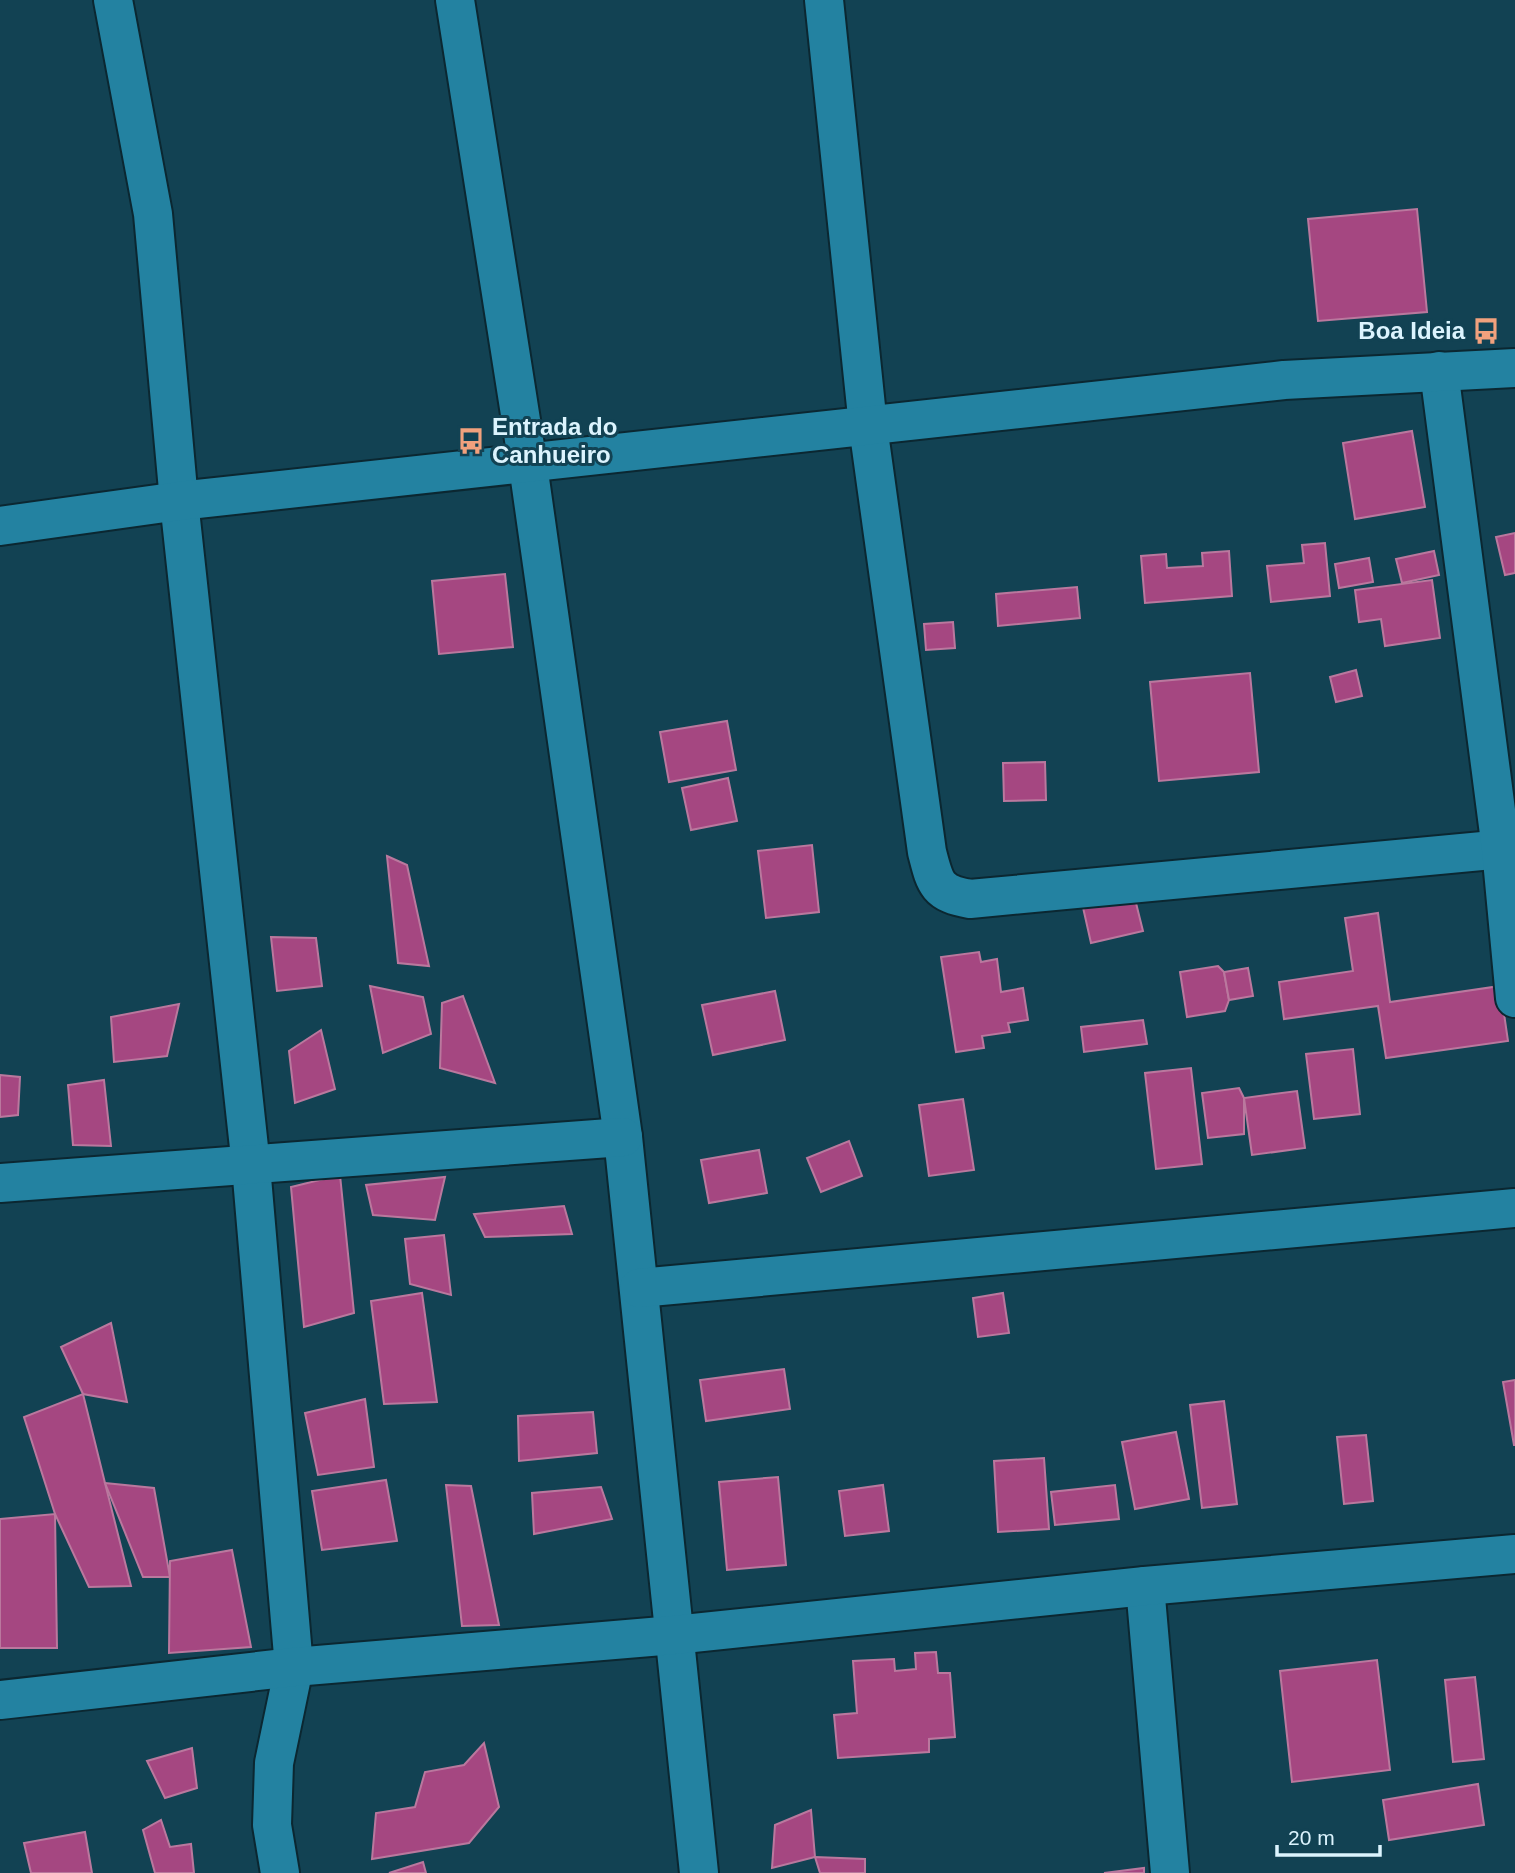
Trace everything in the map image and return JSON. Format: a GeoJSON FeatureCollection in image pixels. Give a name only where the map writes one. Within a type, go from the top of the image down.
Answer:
{"type":"FeatureCollection","features":[{"type":"Feature","properties":{"kind":"street"},"geometry":{"type":"LineString","coordinates":[[113,0],[153,214],[179,500],[251,1166],[295,1667],[274,1763],[272,1825],[280,1873]]}},
{"type":"Feature","properties":{"kind":"street"},"geometry":{"type":"LineString","coordinates":[[455,0],[528,465],[623,1137],[699,1873]]}},
{"type":"Feature","properties":{"kind":"street"},"geometry":{"type":"LineString","coordinates":[[824,0],[869,426],[927,852],[935,881],[948,895],[970,899],[1508,849]]}},
{"type":"Feature","properties":{"kind":"street"},"geometry":{"type":"LineString","coordinates":[[0,526],[179,500],[528,465],[1284,380],[1515,368]]}},
{"type":"Feature","properties":{"kind":"street"},"geometry":{"type":"LineString","coordinates":[[1439,371],[1508,849],[1515,998]]}},
{"type":"Feature","properties":{"kind":"street"},"geometry":{"type":"LineString","coordinates":[[0,1184],[623,1137]]}},
{"type":"Feature","properties":{"kind":"street"},"geometry":{"type":"LineString","coordinates":[[639,1288],[1515,1208]]}},
{"type":"Feature","properties":{"kind":"street"},"geometry":{"type":"LineString","coordinates":[[0,1700],[295,1667],[674,1635],[1146,1586],[1515,1554]]}},
{"type":"Feature","properties":{"kind":"street"},"geometry":{"type":"LineString","coordinates":[[1146,1586],[1170,1873]]}},
{"type":"Feature","properties":{"kind":"building"},"geometry":{"type":"Polygon","coordinates":[[[1417,209],[1427,312],[1318,321],[1308,219],[1417,209]]]}},
{"type":"Feature","properties":{"kind":"building"},"geometry":{"type":"Polygon","coordinates":[[[1412,431],[1425,507],[1355,519],[1343,443],[1412,431]]]}},
{"type":"Feature","properties":{"kind":"building"},"geometry":{"type":"Polygon","coordinates":[[[1515,533],[1515,573],[1505,575],[1496,537],[1515,533]]]}},
{"type":"Feature","properties":{"kind":"building"},"geometry":{"type":"Polygon","coordinates":[[[1325,543],[1330,596],[1271,602],[1267,566],[1304,563],[1302,545],[1325,543]]]}},
{"type":"Feature","properties":{"kind":"building"},"geometry":{"type":"Polygon","coordinates":[[[1229,551],[1232,596],[1145,603],[1141,556],[1166,554],[1167,568],[1203,566],[1202,553],[1229,551]]]}},
{"type":"Feature","properties":{"kind":"building"},"geometry":{"type":"Polygon","coordinates":[[[1434,551],[1439,575],[1402,583],[1396,559],[1434,551]]]}},
{"type":"Feature","properties":{"kind":"building"},"geometry":{"type":"Polygon","coordinates":[[[1369,558],[1373,582],[1339,588],[1335,564],[1369,558]]]}},
{"type":"Feature","properties":{"kind":"building"},"geometry":{"type":"Polygon","coordinates":[[[505,574],[513,647],[439,654],[432,581],[505,574]]]}},
{"type":"Feature","properties":{"kind":"building"},"geometry":{"type":"Polygon","coordinates":[[[1432,580],[1440,638],[1385,646],[1381,619],[1359,622],[1355,590],[1432,580]]]}},
{"type":"Feature","properties":{"kind":"building"},"geometry":{"type":"Polygon","coordinates":[[[1077,587],[1080,618],[998,626],[996,594],[1077,587]]]}},
{"type":"Feature","properties":{"kind":"building"},"geometry":{"type":"Polygon","coordinates":[[[953,622],[955,648],[926,650],[924,624],[953,622]]]}},
{"type":"Feature","properties":{"kind":"building"},"geometry":{"type":"Polygon","coordinates":[[[1356,670],[1362,696],[1336,702],[1330,677],[1356,670]]]}},
{"type":"Feature","properties":{"kind":"building"},"geometry":{"type":"Polygon","coordinates":[[[1250,673],[1259,772],[1159,781],[1150,682],[1250,673]]]}},
{"type":"Feature","properties":{"kind":"building"},"geometry":{"type":"Polygon","coordinates":[[[727,721],[736,770],[669,782],[660,732],[727,721]]]}},
{"type":"Feature","properties":{"kind":"building"},"geometry":{"type":"Polygon","coordinates":[[[1045,762],[1046,800],[1004,801],[1003,763],[1045,762]]]}},
{"type":"Feature","properties":{"kind":"building"},"geometry":{"type":"Polygon","coordinates":[[[728,778],[737,821],[691,830],[682,788],[728,778]]]}},
{"type":"Feature","properties":{"kind":"building"},"geometry":{"type":"Polygon","coordinates":[[[812,845],[819,912],[766,918],[758,851],[812,845]]]}},
{"type":"Feature","properties":{"kind":"building"},"geometry":{"type":"Polygon","coordinates":[[[387,856],[407,865],[429,966],[398,963],[387,856]]]}},
{"type":"Feature","properties":{"kind":"building"},"geometry":{"type":"Polygon","coordinates":[[[1133,891],[1143,931],[1091,943],[1082,903],[1133,891]]]}},
{"type":"Feature","properties":{"kind":"building"},"geometry":{"type":"Polygon","coordinates":[[[1378,913],[1390,1002],[1500,986],[1508,1041],[1386,1058],[1378,1006],[1284,1019],[1279,982],[1353,971],[1345,918],[1378,913]]]}},
{"type":"Feature","properties":{"kind":"building"},"geometry":{"type":"Polygon","coordinates":[[[271,937],[316,938],[322,986],[277,991],[271,937]]]}},
{"type":"Feature","properties":{"kind":"building"},"geometry":{"type":"Polygon","coordinates":[[[979,952],[981,962],[997,959],[1001,992],[1023,988],[1028,1020],[1008,1023],[1010,1032],[982,1036],[984,1048],[956,1052],[941,957],[979,952]]]}},
{"type":"Feature","properties":{"kind":"building"},"geometry":{"type":"Polygon","coordinates":[[[1218,966],[1224,972],[1229,1000],[1225,1011],[1187,1017],[1180,972],[1218,966]]]}},
{"type":"Feature","properties":{"kind":"building"},"geometry":{"type":"Polygon","coordinates":[[[1248,968],[1253,996],[1229,1000],[1224,972],[1248,968]]]}},
{"type":"Feature","properties":{"kind":"building"},"geometry":{"type":"Polygon","coordinates":[[[370,986],[423,997],[431,1034],[383,1053],[370,986]]]}},
{"type":"Feature","properties":{"kind":"building"},"geometry":{"type":"Polygon","coordinates":[[[775,991],[785,1040],[713,1055],[702,1005],[775,991]]]}},
{"type":"Feature","properties":{"kind":"building"},"geometry":{"type":"Polygon","coordinates":[[[463,996],[495,1083],[440,1068],[442,1003],[463,996]]]}},
{"type":"Feature","properties":{"kind":"building"},"geometry":{"type":"Polygon","coordinates":[[[179,1004],[167,1056],[114,1062],[111,1017],[179,1004]]]}},
{"type":"Feature","properties":{"kind":"building"},"geometry":{"type":"Polygon","coordinates":[[[1143,1020],[1147,1044],[1084,1052],[1081,1027],[1143,1020]]]}},
{"type":"Feature","properties":{"kind":"building"},"geometry":{"type":"Polygon","coordinates":[[[321,1030],[335,1089],[295,1103],[289,1051],[321,1030]]]}},
{"type":"Feature","properties":{"kind":"building"},"geometry":{"type":"Polygon","coordinates":[[[1353,1049],[1360,1114],[1314,1119],[1306,1054],[1353,1049]]]}},
{"type":"Feature","properties":{"kind":"building"},"geometry":{"type":"Polygon","coordinates":[[[1191,1068],[1202,1164],[1156,1169],[1145,1073],[1191,1068]]]}},
{"type":"Feature","properties":{"kind":"building"},"geometry":{"type":"Polygon","coordinates":[[[0,1075],[20,1077],[18,1115],[0,1117],[0,1075]]]}},
{"type":"Feature","properties":{"kind":"building"},"geometry":{"type":"Polygon","coordinates":[[[104,1080],[111,1146],[73,1145],[68,1085],[104,1080]]]}},
{"type":"Feature","properties":{"kind":"building"},"geometry":{"type":"Polygon","coordinates":[[[1239,1088],[1244,1098],[1244,1134],[1208,1138],[1202,1093],[1239,1088]]]}},
{"type":"Feature","properties":{"kind":"building"},"geometry":{"type":"Polygon","coordinates":[[[1297,1091],[1305,1148],[1252,1155],[1244,1098],[1297,1091]]]}},
{"type":"Feature","properties":{"kind":"building"},"geometry":{"type":"Polygon","coordinates":[[[963,1099],[974,1170],[929,1176],[919,1105],[963,1099]]]}},
{"type":"Feature","properties":{"kind":"building"},"geometry":{"type":"Polygon","coordinates":[[[849,1141],[862,1176],[821,1192],[807,1158],[849,1141]]]}},
{"type":"Feature","properties":{"kind":"building"},"geometry":{"type":"Polygon","coordinates":[[[759,1150],[767,1193],[709,1203],[701,1160],[759,1150]]]}},
{"type":"Feature","properties":{"kind":"building"},"geometry":{"type":"Polygon","coordinates":[[[340,1175],[354,1313],[304,1327],[291,1187],[340,1175]]]}},
{"type":"Feature","properties":{"kind":"building"},"geometry":{"type":"Polygon","coordinates":[[[445,1177],[435,1220],[373,1215],[366,1185],[445,1177]]]}},
{"type":"Feature","properties":{"kind":"building"},"geometry":{"type":"Polygon","coordinates":[[[564,1206],[572,1234],[485,1237],[474,1214],[564,1206]]]}},
{"type":"Feature","properties":{"kind":"building"},"geometry":{"type":"Polygon","coordinates":[[[444,1235],[451,1295],[410,1284],[405,1239],[444,1235]]]}},
{"type":"Feature","properties":{"kind":"building"},"geometry":{"type":"Polygon","coordinates":[[[422,1293],[437,1402],[384,1404],[371,1301],[422,1293]]]}},
{"type":"Feature","properties":{"kind":"building"},"geometry":{"type":"Polygon","coordinates":[[[1003,1293],[1009,1333],[978,1337],[973,1298],[1003,1293]]]}},
{"type":"Feature","properties":{"kind":"building"},"geometry":{"type":"Polygon","coordinates":[[[111,1323],[127,1402],[83,1394],[61,1347],[111,1323]]]}},
{"type":"Feature","properties":{"kind":"building"},"geometry":{"type":"Polygon","coordinates":[[[784,1369],[790,1409],[706,1421],[700,1380],[784,1369]]]}},
{"type":"Feature","properties":{"kind":"building"},"geometry":{"type":"Polygon","coordinates":[[[1515,1380],[1515,1445],[1514,1445],[1503,1382],[1515,1380]]]}},
{"type":"Feature","properties":{"kind":"building"},"geometry":{"type":"Polygon","coordinates":[[[83,1394],[131,1586],[89,1587],[55,1514],[24,1417],[83,1394]]]}},
{"type":"Feature","properties":{"kind":"building"},"geometry":{"type":"Polygon","coordinates":[[[365,1399],[374,1467],[318,1475],[305,1413],[365,1399]]]}},
{"type":"Feature","properties":{"kind":"building"},"geometry":{"type":"Polygon","coordinates":[[[1224,1401],[1237,1504],[1202,1508],[1190,1405],[1224,1401]]]}},
{"type":"Feature","properties":{"kind":"building"},"geometry":{"type":"Polygon","coordinates":[[[593,1412],[597,1453],[519,1461],[518,1416],[593,1412]]]}},
{"type":"Feature","properties":{"kind":"building"},"geometry":{"type":"Polygon","coordinates":[[[1176,1432],[1189,1499],[1135,1509],[1122,1442],[1176,1432]]]}},
{"type":"Feature","properties":{"kind":"building"},"geometry":{"type":"Polygon","coordinates":[[[1366,1435],[1373,1501],[1344,1504],[1337,1437],[1366,1435]]]}},
{"type":"Feature","properties":{"kind":"building"},"geometry":{"type":"Polygon","coordinates":[[[1044,1458],[1049,1529],[998,1532],[994,1461],[1044,1458]]]}},
{"type":"Feature","properties":{"kind":"building"},"geometry":{"type":"Polygon","coordinates":[[[778,1477],[786,1565],[727,1570],[719,1482],[778,1477]]]}},
{"type":"Feature","properties":{"kind":"building"},"geometry":{"type":"Polygon","coordinates":[[[386,1480],[397,1541],[322,1550],[312,1491],[386,1480]]]}},
{"type":"Feature","properties":{"kind":"building"},"geometry":{"type":"Polygon","coordinates":[[[105,1483],[154,1488],[170,1577],[143,1577],[105,1483]]]}},
{"type":"Feature","properties":{"kind":"building"},"geometry":{"type":"Polygon","coordinates":[[[446,1485],[471,1486],[499,1625],[462,1626],[446,1485]]]}},
{"type":"Feature","properties":{"kind":"building"},"geometry":{"type":"Polygon","coordinates":[[[883,1485],[889,1531],[845,1536],[839,1491],[883,1485]]]}},
{"type":"Feature","properties":{"kind":"building"},"geometry":{"type":"Polygon","coordinates":[[[1115,1485],[1119,1519],[1055,1525],[1051,1492],[1115,1485]]]}},
{"type":"Feature","properties":{"kind":"building"},"geometry":{"type":"Polygon","coordinates":[[[601,1487],[612,1519],[534,1534],[532,1493],[601,1487]]]}},
{"type":"Feature","properties":{"kind":"building"},"geometry":{"type":"Polygon","coordinates":[[[55,1514],[57,1648],[0,1648],[0,1519],[55,1514]]]}},
{"type":"Feature","properties":{"kind":"building"},"geometry":{"type":"Polygon","coordinates":[[[232,1550],[251,1647],[169,1653],[170,1561],[232,1550]]]}},
{"type":"Feature","properties":{"kind":"building"},"geometry":{"type":"Polygon","coordinates":[[[936,1652],[938,1673],[950,1673],[955,1737],[929,1739],[929,1752],[838,1758],[834,1715],[857,1713],[853,1661],[894,1659],[895,1671],[916,1669],[915,1653],[936,1652]]]}},
{"type":"Feature","properties":{"kind":"building"},"geometry":{"type":"Polygon","coordinates":[[[1377,1660],[1390,1770],[1292,1782],[1280,1671],[1377,1660]]]}},
{"type":"Feature","properties":{"kind":"building"},"geometry":{"type":"Polygon","coordinates":[[[1475,1677],[1484,1759],[1453,1762],[1445,1680],[1475,1677]]]}},
{"type":"Feature","properties":{"kind":"building"},"geometry":{"type":"Polygon","coordinates":[[[484,1743],[499,1807],[469,1843],[372,1859],[376,1813],[415,1807],[425,1772],[464,1765],[484,1743]]]}},
{"type":"Feature","properties":{"kind":"building"},"geometry":{"type":"Polygon","coordinates":[[[192,1748],[197,1788],[165,1798],[147,1761],[192,1748]]]}},
{"type":"Feature","properties":{"kind":"building"},"geometry":{"type":"Polygon","coordinates":[[[1478,1784],[1484,1825],[1389,1840],[1383,1800],[1478,1784]]]}},
{"type":"Feature","properties":{"kind":"building"},"geometry":{"type":"Polygon","coordinates":[[[811,1810],[815,1857],[772,1868],[775,1825],[811,1810]]]}},
{"type":"Feature","properties":{"kind":"building"},"geometry":{"type":"Polygon","coordinates":[[[161,1820],[170,1847],[191,1844],[194,1873],[155,1873],[143,1830],[161,1820]]]}},
{"type":"Feature","properties":{"kind":"building"},"geometry":{"type":"Polygon","coordinates":[[[85,1832],[92,1873],[31,1873],[24,1843],[85,1832]]]}},
{"type":"Feature","properties":{"kind":"building"},"geometry":{"type":"Polygon","coordinates":[[[815,1857],[865,1859],[865,1873],[820,1873],[815,1857]]]}},
{"type":"Feature","properties":{"kind":"building"},"geometry":{"type":"Polygon","coordinates":[[[423,1862],[426,1873],[389,1873],[423,1862]]]}},
{"type":"Feature","properties":{"kind":"building"},"geometry":{"type":"Polygon","coordinates":[[[1144,1868],[1144,1873],[1104,1873],[1144,1868]]]}},
{"type":"Feature","properties":{"kind":"place","name":"Boa Ideia"},"geometry":{"type":"Point","coordinates":[1486,331]}},
{"type":"Feature","properties":{"kind":"place","name":"Entrada do Canhueiro"},"geometry":{"type":"Point","coordinates":[471,441]}}]}
